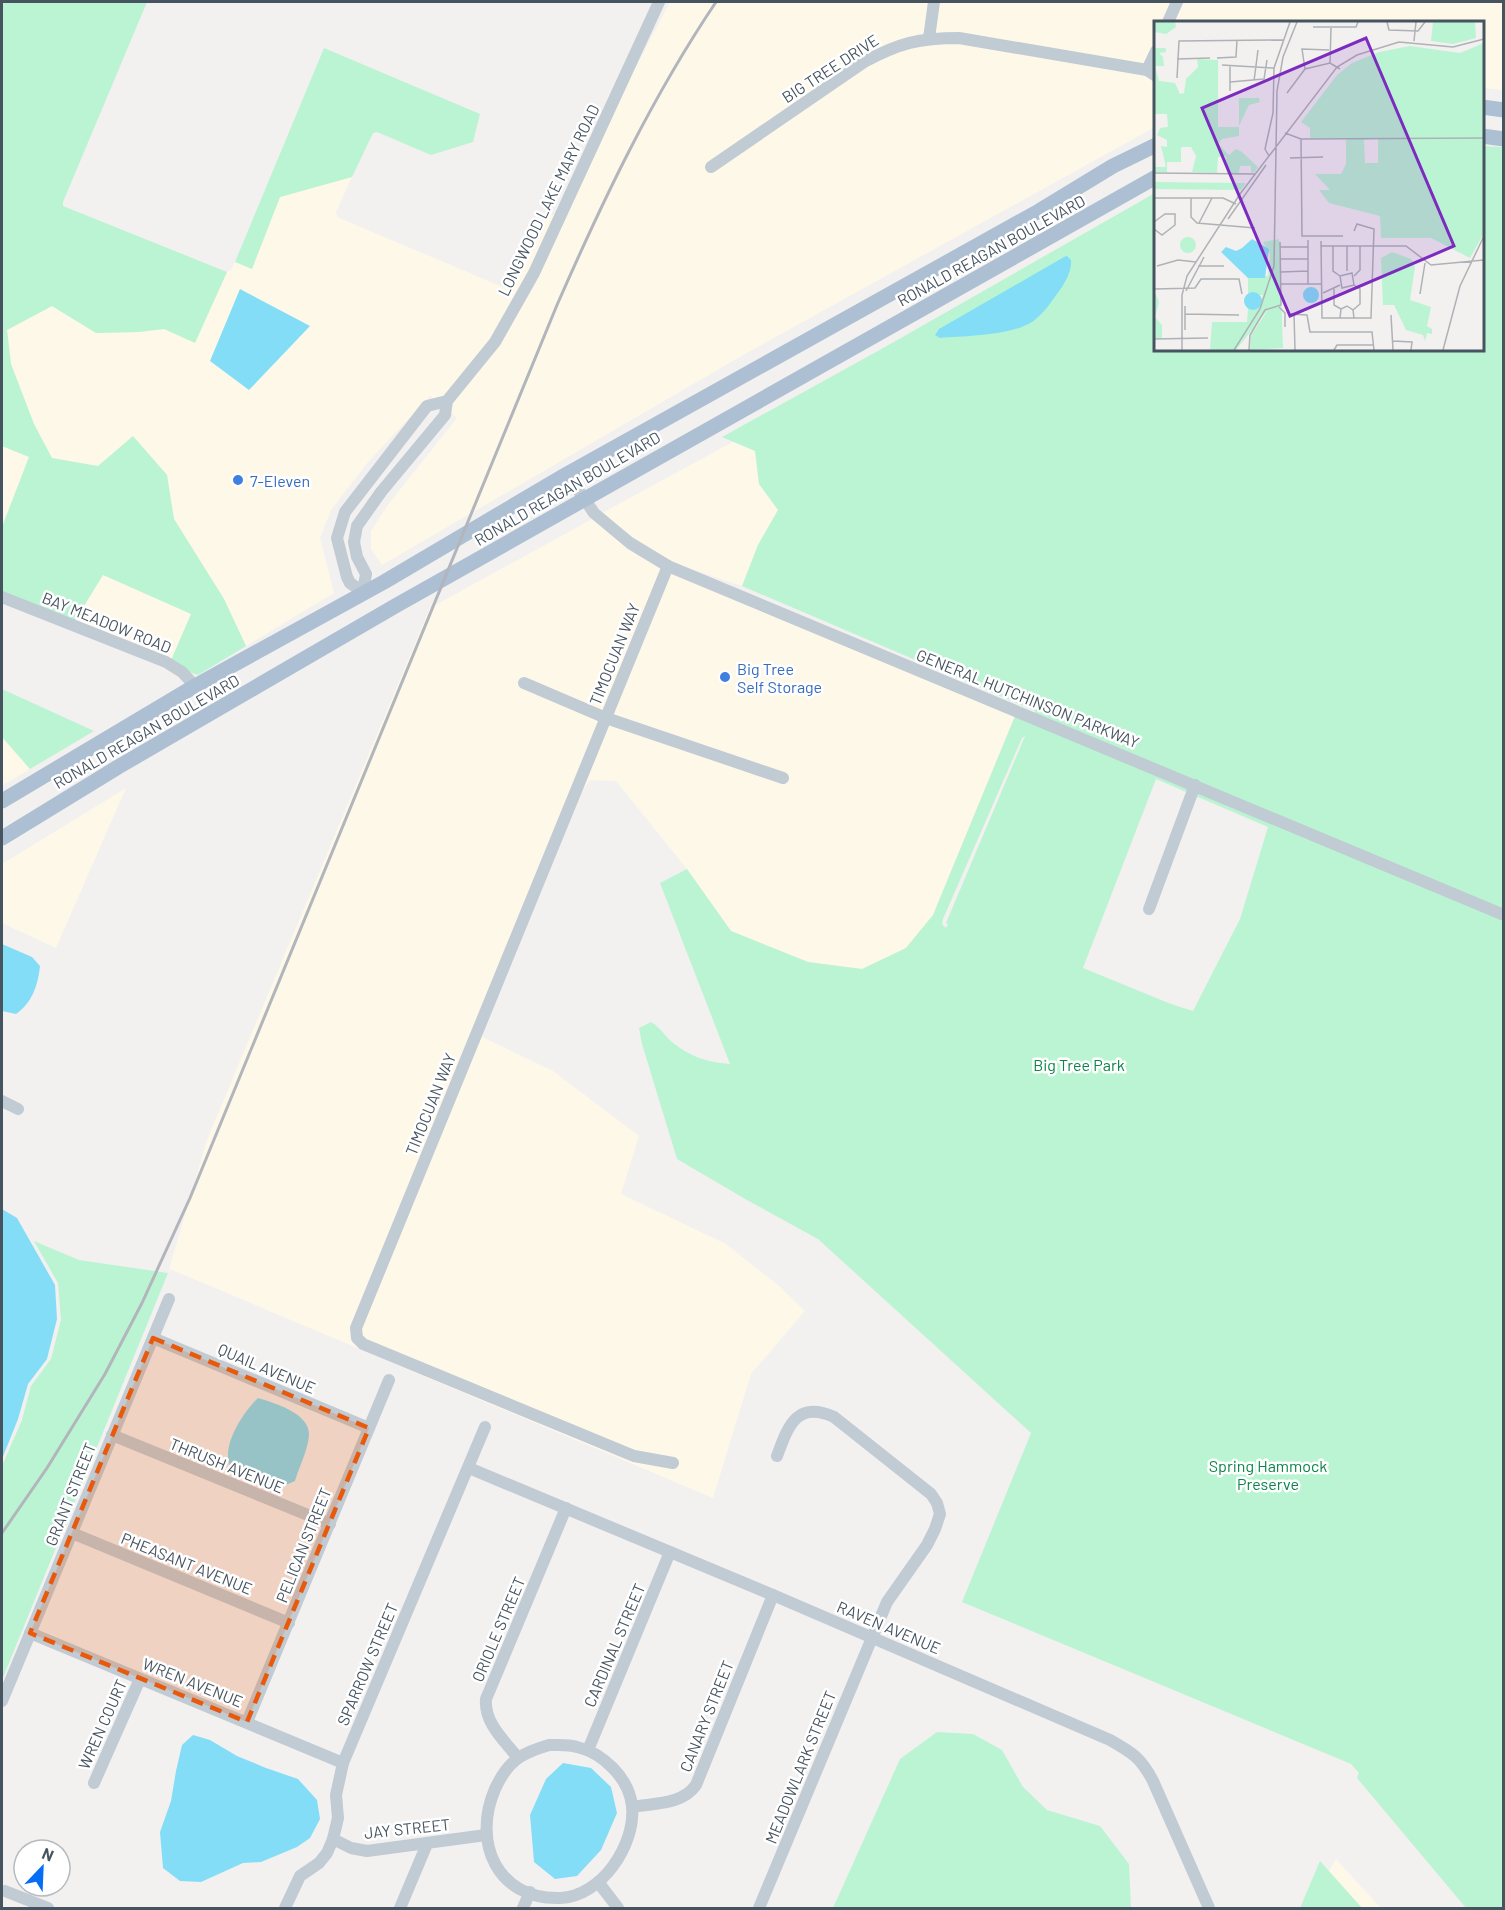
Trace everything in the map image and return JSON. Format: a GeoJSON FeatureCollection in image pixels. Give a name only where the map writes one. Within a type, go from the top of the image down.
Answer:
{"type":"FeatureCollection","features":[{"type":"Feature","properties":{"kind":"main road"},"geometry":{"type":"LineString","coordinates":[[1484,107],[1503,110]]}},
{"type":"Feature","properties":{"kind":"main road"},"geometry":{"type":"LineString","coordinates":[[1484,136],[1503,139]]}},
{"type":"Feature","properties":{"kind":"main road","name":"RONALD REAGAN BOULEVARD"},"geometry":{"type":"LineString","coordinates":[[2,801],[195,686],[384,582],[567,474],[1040,211],[1113,166],[1154,146]]}},
{"type":"Feature","properties":{"kind":"main road","name":"RONALD REAGAN BOULEVARD"},"geometry":{"type":"LineString","coordinates":[[2,838],[378,616],[1065,230],[1154,178]]}},
{"type":"Feature","properties":{"kind":"main road"},"geometry":{"type":"LineString","coordinates":[[363,592],[378,616]]}},
{"type":"Feature","properties":{"kind":"street","name":"LONGWOOD LAKE MARY ROAD"},"geometry":{"type":"LineString","coordinates":[[447,400],[428,406],[345,512],[337,538],[347,577],[350,583],[363,592],[366,574],[357,557],[354,542],[357,525],[381,492],[445,415],[447,400],[495,342],[534,273],[659,2]]}},
{"type":"Feature","properties":{"kind":"street"},"geometry":{"type":"LineString","coordinates":[[929,38],[934,2]]}},
{"type":"Feature","properties":{"kind":"street"},"geometry":{"type":"LineString","coordinates":[[1168,21],[1178,2]]}},
{"type":"Feature","properties":{"kind":"street","name":"BIG TREE DRIVE"},"geometry":{"type":"LineString","coordinates":[[711,166],[864,62],[888,49],[929,38],[959,38],[1151,73]]}},
{"type":"Feature","properties":{"kind":"street"},"geometry":{"type":"LineString","coordinates":[[1151,73],[1154,56]]}},
{"type":"Feature","properties":{"kind":"street","name":"GENERAL HUTCHINSON PARKWAY"},"geometry":{"type":"LineString","coordinates":[[567,474],[594,513],[630,543],[668,567],[1503,915]]}},
{"type":"Feature","properties":{"kind":"street","name":"TIMOCUAN WAY"},"geometry":{"type":"LineString","coordinates":[[668,567],[356,1328],[357,1338],[363,1344],[634,1456],[673,1463]]}},
{"type":"Feature","properties":{"kind":"street","name":"BAY MEADOW ROAD"},"geometry":{"type":"LineString","coordinates":[[2,597],[166,662],[182,672],[195,686]]}},
{"type":"Feature","properties":{"kind":"street"},"geometry":{"type":"LineString","coordinates":[[524,683],[606,717],[783,778]]}},
{"type":"Feature","properties":{"kind":"street"},"geometry":{"type":"LineString","coordinates":[[1149,909],[1195,785]]}},
{"type":"Feature","properties":{"kind":"street"},"geometry":{"type":"LineString","coordinates":[[2,1101],[18,1109]]}},
{"type":"Feature","properties":{"kind":"street","name":"GRANT STREET"},"geometry":{"type":"LineString","coordinates":[[2,1701],[169,1299]]}},
{"type":"Feature","properties":{"kind":"street","name":"QUAIL AVENUE"},"geometry":{"type":"LineString","coordinates":[[153,1338],[369,1428]]}},
{"type":"Feature","properties":{"kind":"street","name":"PELICAN STREET"},"geometry":{"type":"LineString","coordinates":[[247,1722],[388,1380]]}},
{"type":"Feature","properties":{"kind":"street","name":"MEADOWLARK STREET"},"geometry":{"type":"LineString","coordinates":[[759,1908],[871,1637],[894,1589],[927,1545],[940,1514],[931,1494],[834,1417],[825,1413],[805,1413],[790,1423],[777,1456]]}},
{"type":"Feature","properties":{"kind":"street","name":"SPARROW STREET"},"geometry":{"type":"LineString","coordinates":[[285,1908],[300,1876],[319,1863],[327,1853],[333,1839],[338,1818],[336,1795],[343,1763],[485,1427]]}},
{"type":"Feature","properties":{"kind":"street","name":"THRUSH AVENUE"},"geometry":{"type":"LineString","coordinates":[[112,1436],[330,1524]]}},
{"type":"Feature","properties":{"kind":"street","name":"RAVEN AVENUE"},"geometry":{"type":"LineString","coordinates":[[469,1468],[871,1637],[1110,1740],[1129,1751],[1143,1762],[1153,1780],[1209,1908]]}},
{"type":"Feature","properties":{"kind":"street","name":"ORIOLE STREET"},"geometry":{"type":"LineString","coordinates":[[518,1758],[489,1721],[485,1710],[486,1699],[566,1508]]}},
{"type":"Feature","properties":{"kind":"street","name":"PHEASANT AVENUE"},"geometry":{"type":"LineString","coordinates":[[72,1533],[289,1623]]}},
{"type":"Feature","properties":{"kind":"street","name":"CARDINAL STREET"},"geometry":{"type":"LineString","coordinates":[[588,1750],[670,1552]]}},
{"type":"Feature","properties":{"kind":"street","name":"CANARY STREET"},"geometry":{"type":"LineString","coordinates":[[632,1807],[677,1800],[689,1794],[696,1785],[773,1596]]}},
{"type":"Feature","properties":{"kind":"street","name":"WREN AVENUE"},"geometry":{"type":"LineString","coordinates":[[30,1633],[343,1763]]}},
{"type":"Feature","properties":{"kind":"street","name":"WREN COURT"},"geometry":{"type":"LineString","coordinates":[[94,1783],[140,1679]]}},
{"type":"Feature","properties":{"kind":"street"},"geometry":{"type":"LineString","coordinates":[[549,1745],[575,1746],[588,1750],[603,1759],[615,1770],[629,1792],[632,1823],[619,1858],[598,1882],[574,1896],[544,1897],[518,1887],[495,1866],[488,1850],[486,1835],[491,1800],[498,1783],[518,1758],[534,1749],[549,1745]]}},
{"type":"Feature","properties":{"kind":"street","name":"JAY STREET"},"geometry":{"type":"LineString","coordinates":[[333,1839],[351,1848],[367,1851],[486,1835]]}},
{"type":"Feature","properties":{"kind":"street"},"geometry":{"type":"LineString","coordinates":[[400,1908],[427,1844]]}},
{"type":"Feature","properties":{"kind":"street"},"geometry":{"type":"LineString","coordinates":[[598,1882],[618,1908]]}},
{"type":"Feature","properties":{"kind":"street"},"geometry":{"type":"LineString","coordinates":[[5,1890],[44,1908]]}},
{"type":"Feature","properties":{"kind":"street"},"geometry":{"type":"LineString","coordinates":[[523,1908],[530,1892]]}},
{"type":"Feature","properties":{"kind":"highlighted area"},"geometry":{"type":"Polygon","coordinates":[[[153,1338],[369,1428],[247,1722],[30,1633],[153,1338]]]}},
{"type":"Feature","properties":{"kind":"shaded area"},"geometry":{"type":"Polygon","coordinates":[[[670,2],[1503,2],[1503,90],[1484,88],[1484,21],[1154,21],[1154,128],[745,354],[382,565],[371,549],[371,531],[387,506],[457,418],[450,412],[452,402],[499,344],[622,93],[670,2]]]}},
{"type":"Feature","properties":{"kind":"shaded area"},"geometry":{"type":"Polygon","coordinates":[[[352,177],[336,212],[337,217],[505,288],[509,285],[549,213],[555,216],[530,271],[491,339],[446,395],[434,399],[430,396],[368,462],[331,510],[320,538],[334,593],[246,646],[224,599],[174,519],[167,475],[133,437],[98,467],[52,458],[34,424],[11,364],[7,330],[52,306],[96,333],[164,329],[195,342],[227,272],[231,270],[235,262],[252,268],[280,197],[352,177]]]}},
{"type":"Feature","properties":{"kind":"shaded area"},"geometry":{"type":"Polygon","coordinates":[[[753,431],[759,484],[778,510],[758,545],[742,586],[670,562],[635,541],[602,513],[753,431]]]}},
{"type":"Feature","properties":{"kind":"shaded area"},"geometry":{"type":"Polygon","coordinates":[[[2,446],[29,457],[2,527],[2,446]]]}},
{"type":"Feature","properties":{"kind":"shaded area"},"geometry":{"type":"Polygon","coordinates":[[[592,519],[629,550],[666,572],[1015,716],[933,915],[906,948],[862,969],[808,962],[731,931],[687,869],[616,781],[590,780],[570,807],[478,1035],[553,1071],[639,1136],[621,1194],[726,1244],[779,1286],[805,1311],[751,1374],[713,1498],[170,1269],[168,1273],[207,1140],[430,608],[592,519]]]}},
{"type":"Feature","properties":{"kind":"shaded area"},"geometry":{"type":"Polygon","coordinates":[[[102,574],[192,614],[169,665],[73,624],[102,574]]]}},
{"type":"Feature","properties":{"kind":"shaded area"},"geometry":{"type":"Polygon","coordinates":[[[2,737],[30,769],[2,786],[2,737]]]}},
{"type":"Feature","properties":{"kind":"shaded area"},"geometry":{"type":"Polygon","coordinates":[[[126,788],[56,948],[2,923],[2,864],[126,788]]]}},
{"type":"Feature","properties":{"kind":"shaded area"},"geometry":{"type":"Polygon","coordinates":[[[1336,1859],[1381,1908],[1307,1908],[1336,1859]]]}},
{"type":"Feature","properties":{"kind":"green space"},"geometry":{"type":"Polygon","coordinates":[[[2,2],[147,2],[63,206],[227,272],[195,343],[164,329],[96,333],[52,306],[7,330],[11,364],[34,424],[52,458],[98,466],[133,436],[167,475],[174,519],[224,599],[246,646],[198,675],[169,665],[191,614],[103,575],[73,624],[2,593],[2,527],[29,457],[2,446],[2,2]]]}},
{"type":"Feature","properties":{"kind":"green space"},"geometry":{"type":"Polygon","coordinates":[[[324,48],[480,114],[473,142],[431,155],[377,132],[373,133],[352,177],[280,197],[252,269],[235,262],[324,48]]]}},
{"type":"Feature","properties":{"kind":"green space","name":"Spring Hammock Preserve"},"geometry":{"type":"Polygon","coordinates":[[[1484,146],[1503,147],[1503,1908],[1466,1908],[1357,1778],[1359,1773],[1351,1764],[962,1602],[1031,1433],[818,1239],[677,1159],[639,1028],[651,1022],[672,1042],[692,1055],[713,1062],[730,1064],[660,883],[687,869],[731,931],[808,962],[862,969],[906,948],[933,915],[1015,716],[1031,723],[1035,711],[742,586],[758,545],[778,510],[759,484],[755,451],[722,437],[1154,194],[1154,351],[1484,351],[1484,146]],[[1025,736],[1022,738],[943,919],[942,924],[946,928],[948,924],[946,923],[1025,736]],[[1156,779],[1083,968],[1193,1011],[1240,919],[1268,827],[1156,779]]]}},
{"type":"Feature","properties":{"kind":"green space"},"geometry":{"type":"Polygon","coordinates":[[[2,689],[94,731],[30,769],[2,737],[2,689]]]}},
{"type":"Feature","properties":{"kind":"green space"},"geometry":{"type":"Polygon","coordinates":[[[34,1241],[79,1260],[168,1273],[2,1680],[2,1466],[22,1420],[31,1386],[51,1359],[61,1320],[58,1283],[34,1241]]]}},
{"type":"Feature","properties":{"kind":"green space"},"geometry":{"type":"Polygon","coordinates":[[[937,1732],[973,1734],[1002,1750],[1023,1787],[1047,1810],[1100,1826],[1129,1864],[1131,1908],[833,1908],[900,1759],[937,1732]]]}},
{"type":"Feature","properties":{"kind":"green space"},"geometry":{"type":"Polygon","coordinates":[[[1320,1861],[1362,1908],[1300,1908],[1320,1861]]]}},
{"type":"Feature","properties":{"kind":"water"},"geometry":{"type":"Polygon","coordinates":[[[1067,256],[1071,260],[1071,265],[1065,282],[1046,309],[1032,322],[1012,330],[987,334],[940,338],[935,335],[939,329],[1067,256]]]}},
{"type":"Feature","properties":{"kind":"water"},"geometry":{"type":"Polygon","coordinates":[[[240,289],[310,326],[249,390],[210,361],[240,289]]]}},
{"type":"Feature","properties":{"kind":"water"},"geometry":{"type":"Polygon","coordinates":[[[2,944],[32,957],[40,966],[33,993],[22,1010],[16,1014],[2,1011],[2,944]]]}},
{"type":"Feature","properties":{"kind":"water"},"geometry":{"type":"Polygon","coordinates":[[[2,1209],[17,1218],[55,1285],[57,1319],[47,1359],[28,1384],[18,1419],[2,1459],[2,1209]]]}},
{"type":"Feature","properties":{"kind":"water"},"geometry":{"type":"Polygon","coordinates":[[[258,1398],[290,1410],[298,1415],[308,1427],[308,1441],[295,1481],[272,1491],[236,1474],[229,1464],[228,1454],[234,1433],[245,1413],[258,1398]]]}},
{"type":"Feature","properties":{"kind":"water"},"geometry":{"type":"Polygon","coordinates":[[[193,1735],[210,1740],[237,1756],[298,1779],[317,1800],[320,1819],[310,1838],[297,1847],[261,1862],[243,1863],[201,1882],[180,1881],[163,1868],[160,1832],[171,1801],[182,1745],[193,1735]]]}},
{"type":"Feature","properties":{"kind":"water"},"geometry":{"type":"Polygon","coordinates":[[[563,1763],[591,1768],[611,1787],[617,1813],[601,1850],[577,1876],[555,1879],[534,1862],[530,1815],[546,1779],[563,1763]]]}},
{"type":"Feature","properties":{"kind":"railway"},"geometry":{"type":"LineString","coordinates":[[2,1533],[47,1468],[105,1374],[142,1303],[190,1198],[557,305],[630,150],[671,75],[716,2]]}},
{"type":"Feature","properties":{"kind":"place","name":"7-Eleven"},"geometry":{"type":"Point","coordinates":[238,480]}},
{"type":"Feature","properties":{"kind":"place","name":"Big Tree Self Storage"},"geometry":{"type":"Point","coordinates":[725,677]}},
{"type":"Feature","properties":{"kind":"park label","name":"Big Tree Park"},"geometry":{"type":"Point","coordinates":[1079,1064]}}]}
